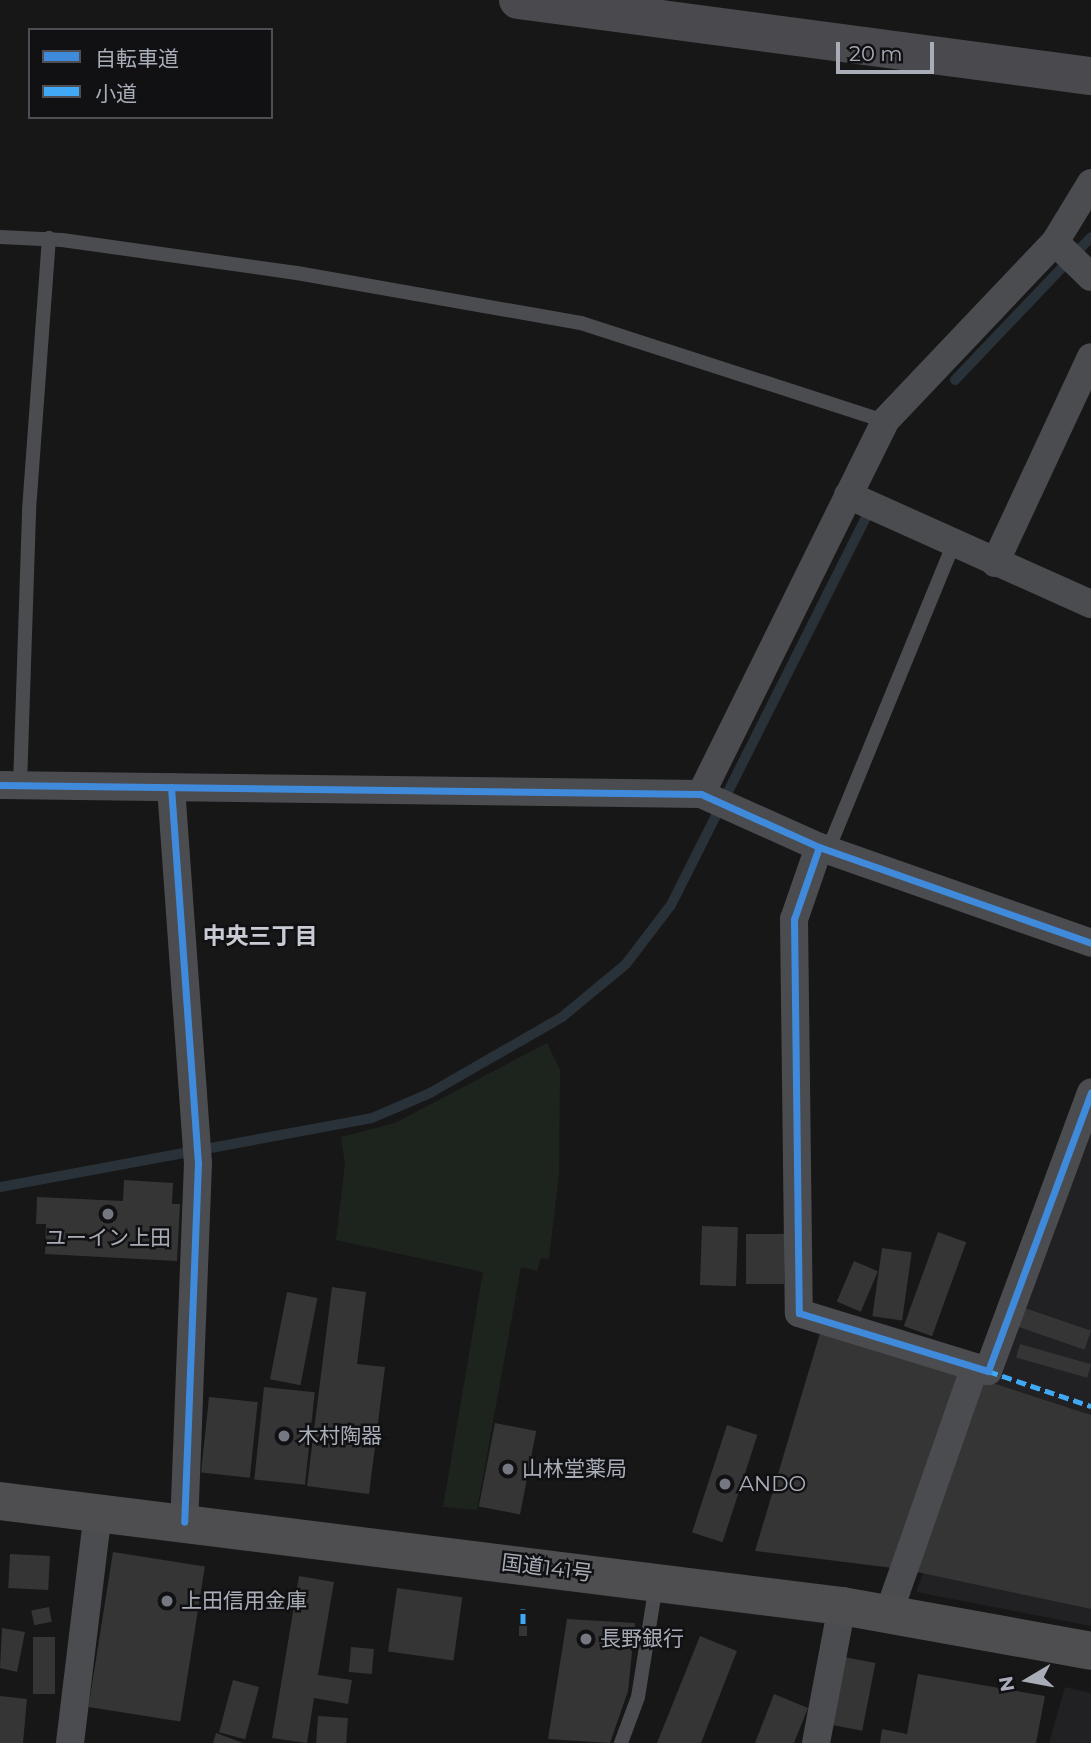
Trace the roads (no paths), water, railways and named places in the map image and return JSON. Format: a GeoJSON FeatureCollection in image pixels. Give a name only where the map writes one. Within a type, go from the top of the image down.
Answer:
{"type":"FeatureCollection","features":[{"type":"Feature","properties":{"kind":"highway","name":"国道141号"},"geometry":{"type":"LineString","coordinates":[[0,1501],[889,1612],[1091,1651]]}},
{"type":"Feature","properties":{"kind":"street"},"geometry":{"type":"LineString","coordinates":[[518,0],[1091,76]]}},
{"type":"Feature","properties":{"kind":"street"},"geometry":{"type":"LineString","coordinates":[[703,795],[885,421],[1059,246],[1091,183]]}},
{"type":"Feature","properties":{"kind":"street"},"geometry":{"type":"LineString","coordinates":[[1059,246],[1090,276]]}},
{"type":"Feature","properties":{"kind":"street"},"geometry":{"type":"LineString","coordinates":[[995,563],[1091,357]]}},
{"type":"Feature","properties":{"kind":"street"},"geometry":{"type":"LineString","coordinates":[[848,495],[1091,604]]}},
{"type":"Feature","properties":{"kind":"street"},"geometry":{"type":"LineString","coordinates":[[10,785],[703,795],[740,816],[823,849],[1091,943]]}},
{"type":"Feature","properties":{"kind":"street"},"geometry":{"type":"LineString","coordinates":[[171,787],[198,1163],[184,1522]]}},
{"type":"Feature","properties":{"kind":"street"},"geometry":{"type":"LineString","coordinates":[[823,849],[794,919],[799,1313],[974,1369],[988,1371],[1091,1092]]}},
{"type":"Feature","properties":{"kind":"street"},"geometry":{"type":"LineString","coordinates":[[889,1612],[974,1369]]}},
{"type":"Feature","properties":{"kind":"street"},"geometry":{"type":"LineString","coordinates":[[70,1743],[97,1513]]}},
{"type":"Feature","properties":{"kind":"street"},"geometry":{"type":"LineString","coordinates":[[816,1743],[842,1606]]}},
{"type":"Feature","properties":{"kind":"lane"},"geometry":{"type":"LineString","coordinates":[[0,237],[49,238],[581,323],[885,421]]}},
{"type":"Feature","properties":{"kind":"lane"},"geometry":{"type":"LineString","coordinates":[[10,785],[49,238]]}},
{"type":"Feature","properties":{"kind":"lane"},"geometry":{"type":"LineString","coordinates":[[823,849],[954,543]]}},
{"type":"Feature","properties":{"kind":"lane"},"geometry":{"type":"LineString","coordinates":[[621,1743],[638,1697],[656,1581]]}},
{"type":"Feature","properties":{"kind":"waterway"},"geometry":{"type":"LineString","coordinates":[[955,380],[1091,237]]}},
{"type":"Feature","properties":{"kind":"waterway"},"geometry":{"type":"LineString","coordinates":[[0,1187],[372,1118],[430,1093],[562,1017],[626,964],[671,905],[866,517]]}},
{"type":"Feature","properties":{"kind":"place","name":"ユーイン上田"},"geometry":{"type":"Point","coordinates":[108,1214]}},
{"type":"Feature","properties":{"kind":"place","name":"木村陶器"},"geometry":{"type":"Point","coordinates":[284,1436]}},
{"type":"Feature","properties":{"kind":"place","name":"山林堂薬局"},"geometry":{"type":"Point","coordinates":[508,1469]}},
{"type":"Feature","properties":{"kind":"place","name":"ANDO"},"geometry":{"type":"Point","coordinates":[725,1484]}},
{"type":"Feature","properties":{"kind":"place","name":"上田信用金庫"},"geometry":{"type":"Point","coordinates":[167,1601]}},
{"type":"Feature","properties":{"kind":"place","name":"長野銀行"},"geometry":{"type":"Point","coordinates":[586,1639]}},
{"type":"Feature","properties":{"kind":"district","name":"中央三丁目"},"geometry":{"type":"Point","coordinates":[260,936]}}]}
